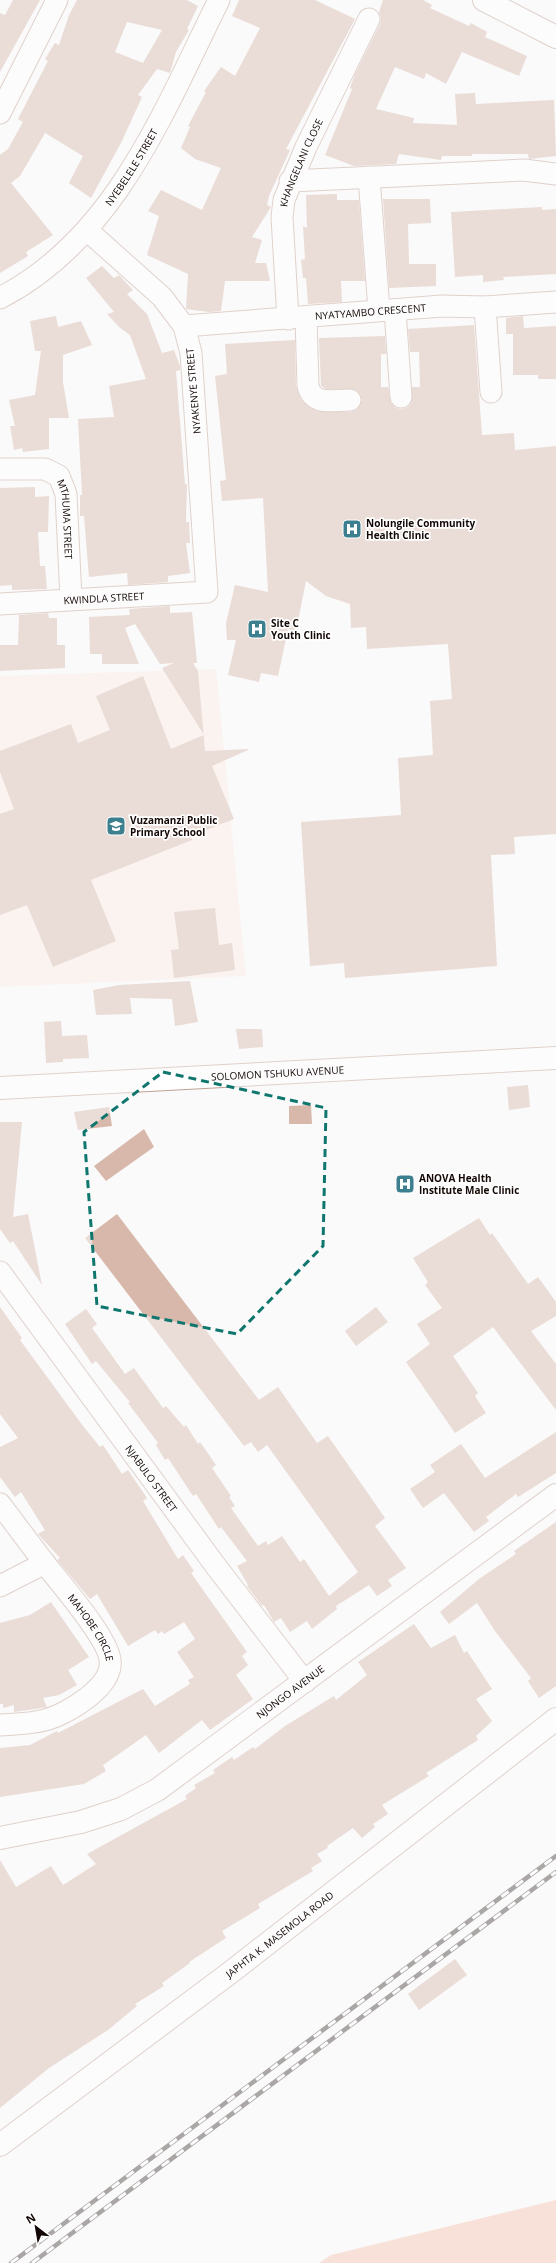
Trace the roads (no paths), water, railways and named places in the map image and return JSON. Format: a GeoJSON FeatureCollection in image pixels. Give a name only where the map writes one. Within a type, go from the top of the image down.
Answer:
{"type":"FeatureCollection","features":[{"type":"Feature","properties":{"kind":"street"},"geometry":{"type":"LineString","coordinates":[[0,113],[57,0]]}},
{"type":"Feature","properties":{"kind":"street","name":"NYEBELELE STREET"},"geometry":{"type":"LineString","coordinates":[[0,298],[15,290],[44,269],[88,231],[120,190],[137,162],[219,0]]}},
{"type":"Feature","properties":{"kind":"street"},"geometry":{"type":"LineString","coordinates":[[484,0],[556,36]]}},
{"type":"Feature","properties":{"kind":"street","name":"KHANGELANI CLOSE"},"geometry":{"type":"LineString","coordinates":[[350,400],[318,400],[311,396],[308,386],[282,217],[284,200],[290,181],[368,19]]}},
{"type":"Feature","properties":{"kind":"street"},"geometry":{"type":"LineString","coordinates":[[290,181],[524,170],[556,174]]}},
{"type":"Feature","properties":{"kind":"street"},"geometry":{"type":"LineString","coordinates":[[369,178],[387,310],[401,397]]}},
{"type":"Feature","properties":{"kind":"street","name":"NYAKENYE STREET"},"geometry":{"type":"LineString","coordinates":[[88,231],[162,297],[184,326],[191,353],[207,592]]}},
{"type":"Feature","properties":{"kind":"street","name":"NYATYAMBO CRESCENT"},"geometry":{"type":"LineString","coordinates":[[184,326],[442,306],[485,307],[556,302]]}},
{"type":"Feature","properties":{"kind":"street"},"geometry":{"type":"LineString","coordinates":[[485,307],[491,392]]}},
{"type":"Feature","properties":{"kind":"street","name":"MTHUMA STREET"},"geometry":{"type":"LineString","coordinates":[[0,469],[45,469],[59,476],[66,494],[71,599]]}},
{"type":"Feature","properties":{"kind":"street","name":"KWINDLA STREET"},"geometry":{"type":"LineString","coordinates":[[0,604],[207,592]]}},
{"type":"Feature","properties":{"kind":"street","name":"SOLOMON TSHUKU AVENUE"},"geometry":{"type":"LineString","coordinates":[[0,1088],[556,1058]]}},
{"type":"Feature","properties":{"kind":"street","name":"NJABULO STREET"},"geometry":{"type":"LineString","coordinates":[[0,1272],[215,1565],[305,1682]]}},
{"type":"Feature","properties":{"kind":"street","name":"NJONGO AVENUE"},"geometry":{"type":"LineString","coordinates":[[0,1838],[81,1822],[121,1809],[157,1790],[556,1495]]}},
{"type":"Feature","properties":{"kind":"street","name":"MAHOBE CIRCLE"},"geometry":{"type":"LineString","coordinates":[[0,1504],[83,1613],[106,1648],[110,1660],[108,1677],[93,1693],[68,1710],[47,1720],[0,1725]]}},
{"type":"Feature","properties":{"kind":"street"},"geometry":{"type":"LineString","coordinates":[[0,1586],[44,1563]]}},
{"type":"Feature","properties":{"kind":"street","name":"JAPHTA K. MASEMOLA ROAD"},"geometry":{"type":"LineString","coordinates":[[0,2145],[231,1972],[556,1719]]}},
{"type":"Feature","properties":{"kind":"railway"},"geometry":{"type":"LineString","coordinates":[[11,2263],[556,1856]]}},
{"type":"Feature","properties":{"kind":"railway"},"geometry":{"type":"LineString","coordinates":[[32,2263],[556,1872]]}},
{"type":"Feature","properties":{"kind":"place","name":"Nolungile Community Health Clinic"},"geometry":{"type":"Point","coordinates":[352,529]}},
{"type":"Feature","properties":{"kind":"place","name":"Site C Youth Clinic"},"geometry":{"type":"Point","coordinates":[257,629]}},
{"type":"Feature","properties":{"kind":"place","name":"Vuzamanzi Public Primary School"},"geometry":{"type":"Point","coordinates":[116,826]}},
{"type":"Feature","properties":{"kind":"place","name":"ANOVA Health Institute Male Clinic"},"geometry":{"type":"Point","coordinates":[405,1184]}}]}
